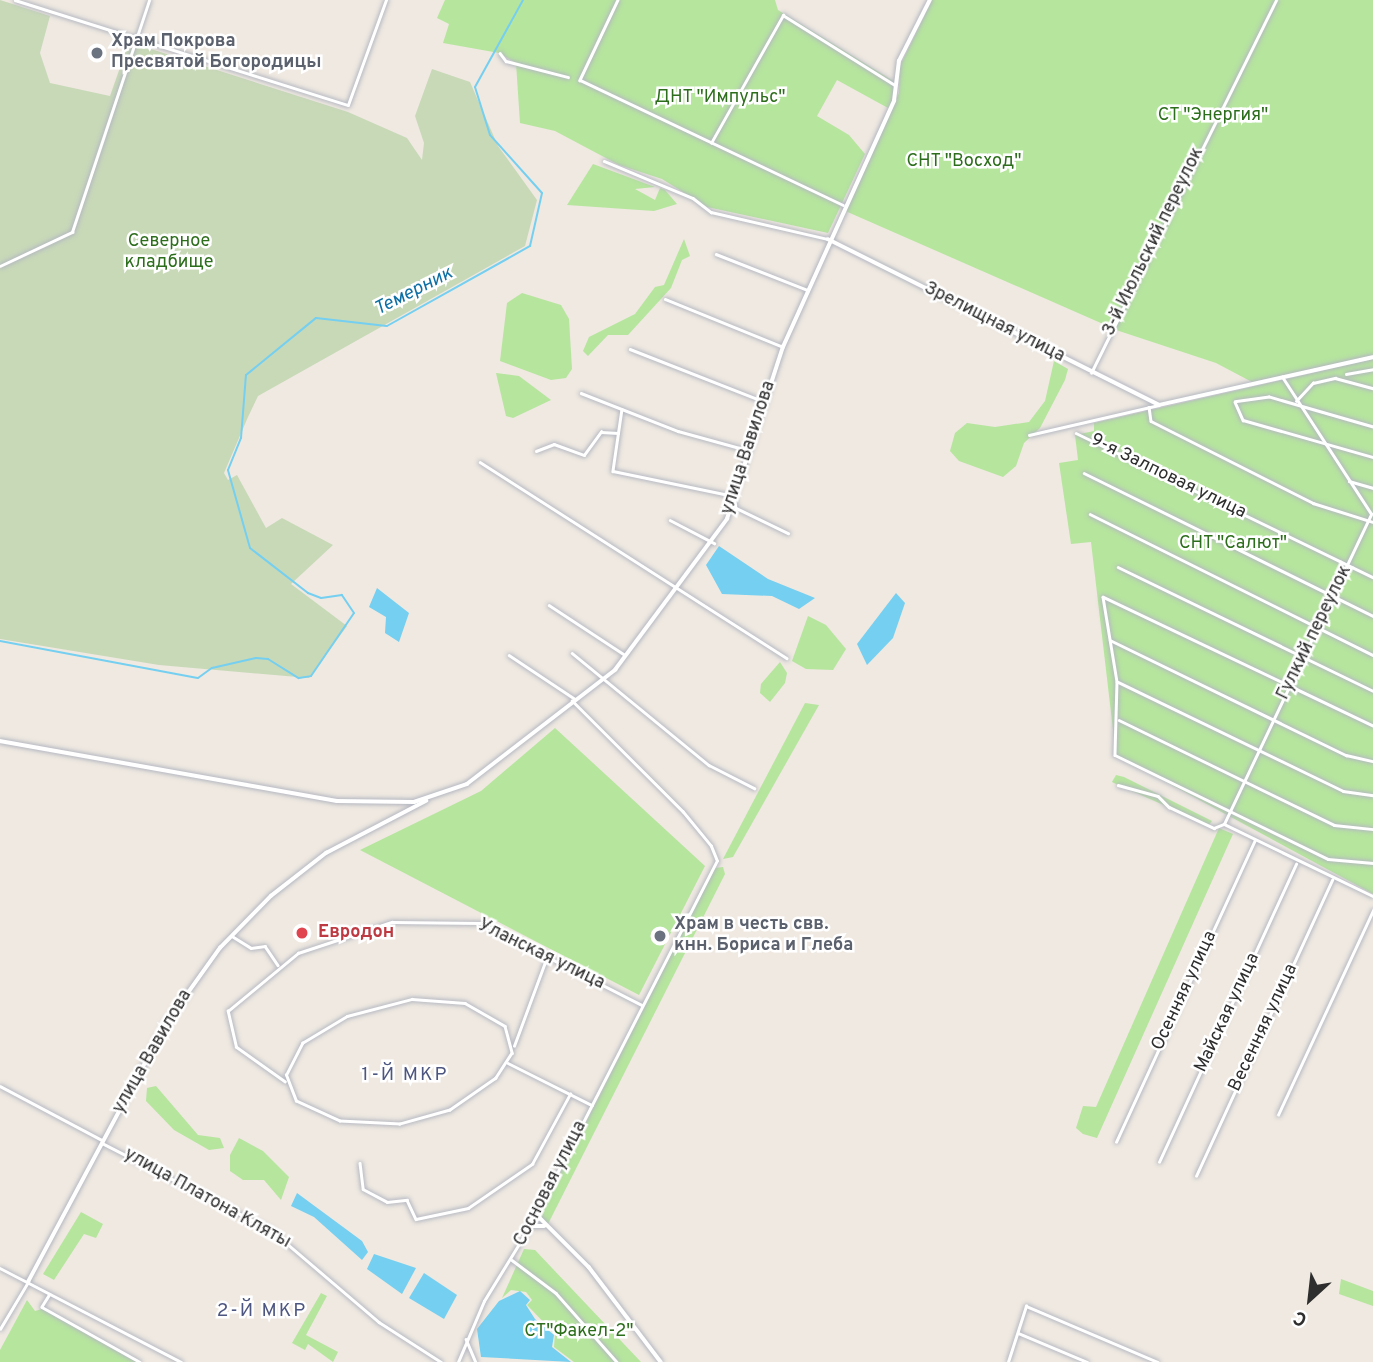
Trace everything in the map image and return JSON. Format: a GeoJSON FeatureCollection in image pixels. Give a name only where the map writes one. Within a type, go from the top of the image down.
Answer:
{"type":"FeatureCollection","features":[{"type":"Feature","properties":{"kind":"street"},"geometry":{"type":"LineString","coordinates":[[15,0],[136,41],[348,105],[386,0]]}},
{"type":"Feature","properties":{"kind":"street"},"geometry":{"type":"LineString","coordinates":[[0,265],[72,232],[149,0]]}},
{"type":"Feature","properties":{"kind":"street"},"geometry":{"type":"LineString","coordinates":[[618,0],[580,80],[843,205]]}},
{"type":"Feature","properties":{"kind":"street","name":"улица Вавилова"},"geometry":{"type":"LineString","coordinates":[[28,1282],[179,1002],[232,936],[326,853],[434,797],[467,784],[605,677],[627,656],[677,587],[714,543],[734,496],[783,346],[843,205],[894,101],[899,61],[930,0]]}},
{"type":"Feature","properties":{"kind":"street","name":"3-й Июльский переулок"},"geometry":{"type":"LineString","coordinates":[[1091,373],[1276,0]]}},
{"type":"Feature","properties":{"kind":"street"},"geometry":{"type":"LineString","coordinates":[[711,143],[783,15],[894,86]]}},
{"type":"Feature","properties":{"kind":"street"},"geometry":{"type":"LineString","coordinates":[[500,53],[506,61],[568,77]]}},
{"type":"Feature","properties":{"kind":"street"},"geometry":{"type":"LineString","coordinates":[[604,162],[693,198],[711,212],[828,239]]}},
{"type":"Feature","properties":{"kind":"street","name":"Зрелищная улица"},"geometry":{"type":"LineString","coordinates":[[828,239],[1159,405]]}},
{"type":"Feature","properties":{"kind":"street"},"geometry":{"type":"LineString","coordinates":[[716,254],[808,290]]}},
{"type":"Feature","properties":{"kind":"street"},"geometry":{"type":"LineString","coordinates":[[665,299],[783,346]]}},
{"type":"Feature","properties":{"kind":"street"},"geometry":{"type":"LineString","coordinates":[[630,349],[763,401]]}},
{"type":"Feature","properties":{"kind":"street"},"geometry":{"type":"LineString","coordinates":[[1029,435],[1373,357]]}},
{"type":"Feature","properties":{"kind":"street"},"geometry":{"type":"LineString","coordinates":[[1346,374],[1373,369]]}},
{"type":"Feature","properties":{"kind":"street"},"geometry":{"type":"LineString","coordinates":[[1149,407],[1151,421],[1160,426],[1313,503],[1371,521],[1369,509],[1321,442],[1282,377]]}},
{"type":"Feature","properties":{"kind":"street"},"geometry":{"type":"LineString","coordinates":[[1296,403],[1312,383],[1335,378],[1373,388]]}},
{"type":"Feature","properties":{"kind":"street"},"geometry":{"type":"LineString","coordinates":[[581,393],[747,450]]}},
{"type":"Feature","properties":{"kind":"street"},"geometry":{"type":"LineString","coordinates":[[1373,427],[1296,403],[1257,396],[1235,401],[1240,419],[1373,457]]}},
{"type":"Feature","properties":{"kind":"street"},"geometry":{"type":"LineString","coordinates":[[622,409],[613,471],[734,496],[736,508],[788,533]]}},
{"type":"Feature","properties":{"kind":"street"},"geometry":{"type":"LineString","coordinates":[[536,451],[554,444],[586,452],[601,432],[618,433]]}},
{"type":"Feature","properties":{"kind":"street","name":"9-я Залповая улица"},"geometry":{"type":"LineString","coordinates":[[1076,433],[1373,577]]}},
{"type":"Feature","properties":{"kind":"street"},"geometry":{"type":"LineString","coordinates":[[480,461],[787,658]]}},
{"type":"Feature","properties":{"kind":"street"},"geometry":{"type":"LineString","coordinates":[[1084,473],[1373,616]]}},
{"type":"Feature","properties":{"kind":"street"},"geometry":{"type":"LineString","coordinates":[[1347,480],[1373,488]]}},
{"type":"Feature","properties":{"kind":"street"},"geometry":{"type":"LineString","coordinates":[[1090,514],[1373,655]]}},
{"type":"Feature","properties":{"kind":"street"},"geometry":{"type":"LineString","coordinates":[[670,520],[714,543]]}},
{"type":"Feature","properties":{"kind":"street","name":"Гулкий переулок"},"geometry":{"type":"LineString","coordinates":[[1224,824],[1371,521]]}},
{"type":"Feature","properties":{"kind":"street"},"geometry":{"type":"LineString","coordinates":[[1118,567],[1373,691]]}},
{"type":"Feature","properties":{"kind":"street"},"geometry":{"type":"LineString","coordinates":[[1373,726],[1288,689],[1103,597],[1117,682],[1119,720],[1115,755],[1133,767],[1229,814],[1328,859],[1373,863]]}},
{"type":"Feature","properties":{"kind":"street"},"geometry":{"type":"LineString","coordinates":[[549,605],[627,656]]}},
{"type":"Feature","properties":{"kind":"street"},"geometry":{"type":"LineString","coordinates":[[1109,639],[1358,760],[1373,761]]}},
{"type":"Feature","properties":{"kind":"street"},"geometry":{"type":"LineString","coordinates":[[572,653],[605,677],[709,765],[754,788]]}},
{"type":"Feature","properties":{"kind":"street"},"geometry":{"type":"LineString","coordinates":[[509,655],[573,700]]}},
{"type":"Feature","properties":{"kind":"street"},"geometry":{"type":"LineString","coordinates":[[1117,682],[1343,791],[1373,795]]}},
{"type":"Feature","properties":{"kind":"street","name":"Сосновая улица"},"geometry":{"type":"LineString","coordinates":[[458,1362],[466,1339],[512,1260],[642,1005],[713,873],[716,858],[682,812],[573,700]]}},
{"type":"Feature","properties":{"kind":"street"},"geometry":{"type":"LineString","coordinates":[[1119,720],[1334,825],[1373,829]]}},
{"type":"Feature","properties":{"kind":"street","name":"улица Вавилова"},"geometry":{"type":"LineString","coordinates":[[0,741],[337,801],[388,805],[434,797]]}},
{"type":"Feature","properties":{"kind":"street"},"geometry":{"type":"LineString","coordinates":[[1118,785],[1158,796],[1169,807],[1214,828],[1224,824],[1296,864],[1373,896]]}},
{"type":"Feature","properties":{"kind":"street","name":"Осенняя улица"},"geometry":{"type":"LineString","coordinates":[[1116,1142],[1255,840]]}},
{"type":"Feature","properties":{"kind":"street","name":"Майская улица"},"geometry":{"type":"LineString","coordinates":[[1159,1162],[1296,864]]}},
{"type":"Feature","properties":{"kind":"street","name":"Весенняя улица"},"geometry":{"type":"LineString","coordinates":[[1196,1176],[1332,880]]}},
{"type":"Feature","properties":{"kind":"street"},"geometry":{"type":"LineString","coordinates":[[1278,1115],[1373,910]]}},
{"type":"Feature","properties":{"kind":"street","name":"Уланская улица"},"geometry":{"type":"LineString","coordinates":[[286,1083],[236,1048],[228,1011],[278,965],[351,931],[411,919],[481,923],[642,1005]]}},
{"type":"Feature","properties":{"kind":"street"},"geometry":{"type":"LineString","coordinates":[[232,936],[251,948],[265,946],[278,965]]}},
{"type":"Feature","properties":{"kind":"street"},"geometry":{"type":"LineString","coordinates":[[512,1053],[511,1035],[486,1012],[465,1003],[412,999],[367,1009],[313,1034],[296,1049],[286,1083],[296,1101],[317,1114],[355,1124],[393,1125],[431,1118],[460,1105],[490,1084],[508,1063],[512,1053],[547,957]]}},
{"type":"Feature","properties":{"kind":"street"},"geometry":{"type":"LineString","coordinates":[[508,1063],[592,1105]]}},
{"type":"Feature","properties":{"kind":"street","name":"улица Платона Кляты"},"geometry":{"type":"LineString","coordinates":[[0,1086],[275,1233],[379,1322],[441,1362]]}},
{"type":"Feature","properties":{"kind":"street"},"geometry":{"type":"LineString","coordinates":[[360,1163],[363,1189],[387,1202],[407,1200],[415,1219],[468,1208],[532,1164],[570,1094]]}},
{"type":"Feature","properties":{"kind":"street"},"geometry":{"type":"LineString","coordinates":[[536,1214],[546,1227],[589,1267],[661,1362]]}},
{"type":"Feature","properties":{"kind":"street"},"geometry":{"type":"LineString","coordinates":[[530,1226],[546,1227]]}},
{"type":"Feature","properties":{"kind":"street"},"geometry":{"type":"LineString","coordinates":[[512,1260],[556,1293],[617,1362]]}},
{"type":"Feature","properties":{"kind":"street"},"geometry":{"type":"LineString","coordinates":[[0,1268],[181,1362]]}},
{"type":"Feature","properties":{"kind":"street"},"geometry":{"type":"LineString","coordinates":[[0,1329],[28,1282]]}},
{"type":"Feature","properties":{"kind":"street"},"geometry":{"type":"LineString","coordinates":[[50,1294],[42,1307],[140,1362]]}},
{"type":"Feature","properties":{"kind":"street"},"geometry":{"type":"LineString","coordinates":[[1015,1362],[1009,1361],[1026,1306],[1158,1362]]}},
{"type":"Feature","properties":{"kind":"street"},"geometry":{"type":"LineString","coordinates":[[1018,1333],[1087,1362]]}},
{"type":"Feature","properties":{"kind":"street"},"geometry":{"type":"LineString","coordinates":[[466,1339],[476,1362]]}},
{"type":"Feature","properties":{"kind":"green space","name":"Северное кладбище"},"geometry":{"type":"Polygon","coordinates":[[[0,0],[50,16],[40,53],[50,83],[110,96],[129,42],[348,112],[407,138],[422,160],[424,143],[415,116],[432,69],[470,82],[498,146],[537,200],[525,246],[258,396],[224,473],[228,480],[237,475],[266,528],[282,518],[333,545],[291,584],[347,626],[309,678],[159,665],[0,639],[0,0]]]}},
{"type":"Feature","properties":{"kind":"green space","name":"ДНТ \"Импульс\""},"geometry":{"type":"Polygon","coordinates":[[[445,0],[775,0],[778,10],[895,82],[896,93],[888,108],[837,80],[817,116],[849,135],[865,154],[828,233],[707,207],[662,179],[619,165],[555,131],[520,123],[516,63],[499,53],[443,43],[449,24],[437,18],[445,0]]]}},
{"type":"Feature","properties":{"kind":"green space"},"geometry":{"type":"Polygon","coordinates":[[[932,0],[1373,0],[1373,356],[1252,382],[1216,363],[1119,331],[843,210],[899,93],[900,66],[932,0]]]}},
{"type":"Feature","properties":{"kind":"green space"},"geometry":{"type":"Polygon","coordinates":[[[593,164],[655,187],[635,189],[655,200],[660,188],[665,190],[677,204],[654,211],[567,205],[593,164]]]}},
{"type":"Feature","properties":{"kind":"green space"},"geometry":{"type":"Polygon","coordinates":[[[684,239],[690,256],[682,260],[671,288],[628,335],[608,335],[588,356],[583,351],[589,337],[635,314],[655,287],[664,285],[684,239]]]}},
{"type":"Feature","properties":{"kind":"green space"},"geometry":{"type":"Polygon","coordinates":[[[522,293],[561,305],[569,319],[572,369],[566,378],[551,380],[500,361],[507,303],[522,293]]]}},
{"type":"Feature","properties":{"kind":"green space","name":"СНТ \"Салют\""},"geometry":{"type":"Polygon","coordinates":[[[1373,359],[1373,894],[1116,755],[1091,542],[1071,544],[1059,463],[1078,460],[1075,435],[1094,431],[1094,423],[1373,359]]]}},
{"type":"Feature","properties":{"kind":"green space"},"geometry":{"type":"Polygon","coordinates":[[[1054,361],[1068,369],[1065,380],[1040,428],[1024,443],[1016,466],[1003,477],[959,461],[950,451],[955,433],[967,423],[995,427],[1029,422],[1045,401],[1054,361]]]}},
{"type":"Feature","properties":{"kind":"green space"},"geometry":{"type":"Polygon","coordinates":[[[496,373],[519,376],[551,400],[513,418],[506,416],[496,373]]]}},
{"type":"Feature","properties":{"kind":"green space"},"geometry":{"type":"Polygon","coordinates":[[[808,616],[826,625],[846,649],[833,670],[806,669],[792,661],[808,616]]]}},
{"type":"Feature","properties":{"kind":"green space"},"geometry":{"type":"Polygon","coordinates":[[[780,662],[787,673],[785,683],[770,702],[760,693],[761,684],[780,662]]]}},
{"type":"Feature","properties":{"kind":"green space"},"geometry":{"type":"Polygon","coordinates":[[[805,703],[819,705],[733,857],[723,859],[805,703]]]}},
{"type":"Feature","properties":{"kind":"green space"},"geometry":{"type":"Polygon","coordinates":[[[555,728],[705,866],[639,995],[360,850],[481,791],[555,728]]]}},
{"type":"Feature","properties":{"kind":"green space"},"geometry":{"type":"Polygon","coordinates":[[[1116,775],[1212,821],[1209,825],[1118,785],[1112,782],[1116,775]]]}},
{"type":"Feature","properties":{"kind":"green space"},"geometry":{"type":"Polygon","coordinates":[[[1219,828],[1233,834],[1097,1138],[1083,1134],[1076,1128],[1083,1106],[1096,1107],[1219,828]]]}},
{"type":"Feature","properties":{"kind":"green space"},"geometry":{"type":"Polygon","coordinates":[[[723,867],[725,874],[548,1224],[538,1217],[715,868],[723,867]]]}},
{"type":"Feature","properties":{"kind":"green space"},"geometry":{"type":"Polygon","coordinates":[[[156,1086],[198,1135],[220,1138],[224,1148],[209,1150],[174,1130],[146,1101],[147,1088],[156,1086]]]}},
{"type":"Feature","properties":{"kind":"green space"},"geometry":{"type":"Polygon","coordinates":[[[239,1138],[263,1151],[289,1177],[281,1200],[264,1180],[243,1180],[230,1171],[230,1155],[239,1138]]]}},
{"type":"Feature","properties":{"kind":"green space"},"geometry":{"type":"Polygon","coordinates":[[[81,1212],[103,1224],[96,1238],[84,1234],[54,1280],[43,1274],[81,1212]]]}},
{"type":"Feature","properties":{"kind":"green space","name":"СТ\"Факел-2\""},"geometry":{"type":"Polygon","coordinates":[[[524,1249],[535,1250],[641,1362],[574,1362],[554,1347],[555,1334],[527,1305],[532,1300],[526,1292],[511,1290],[502,1298],[524,1249]]]}},
{"type":"Feature","properties":{"kind":"green space"},"geometry":{"type":"Polygon","coordinates":[[[1341,1279],[1373,1291],[1373,1306],[1339,1294],[1341,1279]]]}},
{"type":"Feature","properties":{"kind":"green space"},"geometry":{"type":"Polygon","coordinates":[[[321,1293],[327,1296],[306,1335],[338,1352],[333,1362],[308,1344],[305,1350],[292,1343],[321,1293]]]}},
{"type":"Feature","properties":{"kind":"green space"},"geometry":{"type":"Polygon","coordinates":[[[27,1300],[35,1311],[42,1309],[136,1362],[0,1362],[0,1350],[27,1300]]]}},
{"type":"Feature","properties":{"kind":"water"},"geometry":{"type":"Polygon","coordinates":[[[719,546],[768,579],[815,598],[799,609],[772,596],[722,594],[706,565],[719,546]]]}},
{"type":"Feature","properties":{"kind":"water"},"geometry":{"type":"Polygon","coordinates":[[[377,588],[409,613],[399,642],[385,633],[386,617],[369,607],[377,588]]]}},
{"type":"Feature","properties":{"kind":"water"},"geometry":{"type":"Polygon","coordinates":[[[896,593],[905,603],[893,638],[867,665],[857,644],[896,593]]]}},
{"type":"Feature","properties":{"kind":"water"},"geometry":{"type":"Polygon","coordinates":[[[297,1193],[362,1241],[368,1252],[362,1260],[314,1217],[291,1206],[297,1193]]]}},
{"type":"Feature","properties":{"kind":"water"},"geometry":{"type":"Polygon","coordinates":[[[374,1254],[416,1268],[402,1294],[367,1269],[374,1254]]]}},
{"type":"Feature","properties":{"kind":"water"},"geometry":{"type":"Polygon","coordinates":[[[424,1273],[457,1295],[444,1319],[409,1298],[424,1273]]]}},
{"type":"Feature","properties":{"kind":"water"},"geometry":{"type":"Polygon","coordinates":[[[520,1291],[530,1300],[526,1305],[535,1319],[554,1335],[552,1347],[571,1362],[481,1357],[477,1329],[499,1301],[520,1291]]]}},
{"type":"Feature","properties":{"kind":"waterway","name":"Темерник"},"geometry":{"type":"LineString","coordinates":[[0,641],[198,678],[212,668],[256,658],[268,659],[299,678],[311,676],[354,613],[342,595],[321,598],[308,593],[250,548],[228,470],[241,438],[246,375],[316,318],[387,326],[530,246],[542,193],[490,135],[475,87],[523,0]]}},
{"type":"Feature","properties":{"kind":"place","name":"Храм Покрова Пресвятой Богородицы"},"geometry":{"type":"Point","coordinates":[97,53]}},
{"type":"Feature","properties":{"kind":"place","name":"Евродон"},"geometry":{"type":"Point","coordinates":[302,933]}},
{"type":"Feature","properties":{"kind":"place","name":"Храм в честь свв. кнн. Бориса и Глеба"},"geometry":{"type":"Point","coordinates":[660,936]}},
{"type":"Feature","properties":{"kind":"district","name":"1-Й МКР"},"geometry":{"type":"Point","coordinates":[405,1076]}},
{"type":"Feature","properties":{"kind":"district","name":"2-Й МКР"},"geometry":{"type":"Point","coordinates":[262,1312]}},
{"type":"Feature","properties":{"kind":"park label","name":"СТ \"Энергия\""},"geometry":{"type":"Point","coordinates":[1213,116]}},
{"type":"Feature","properties":{"kind":"park label","name":"СНТ \"Восход\""},"geometry":{"type":"Point","coordinates":[964,162]}}]}
